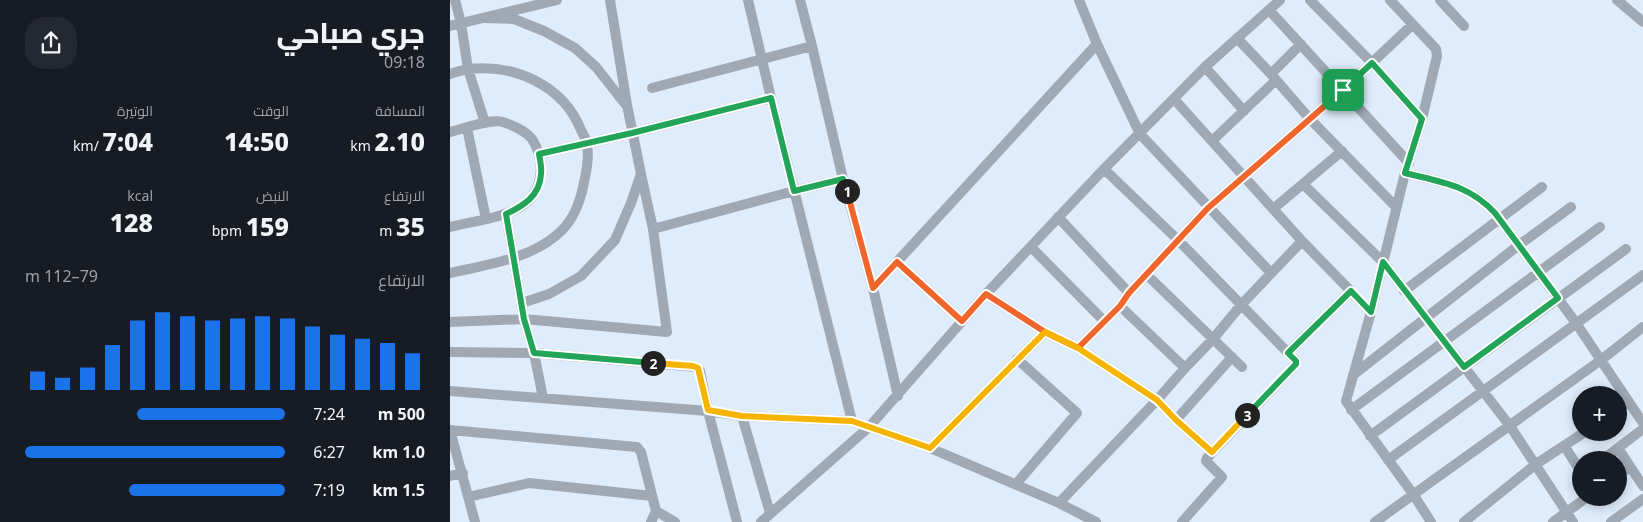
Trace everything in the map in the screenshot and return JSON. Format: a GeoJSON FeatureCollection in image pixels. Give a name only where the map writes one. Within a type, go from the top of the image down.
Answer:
{"type":"FeatureCollection","features":[{"type":"Feature","properties":{"kind":"street"},"geometry":{"type":"LineString","coordinates":[[455,0],[461,23],[468,69],[486,123]]}},
{"type":"Feature","properties":{"kind":"street"},"geometry":{"type":"LineString","coordinates":[[508,0],[510,11]]}},
{"type":"Feature","properties":{"kind":"street"},"geometry":{"type":"LineString","coordinates":[[450,26],[557,0]]}},
{"type":"Feature","properties":{"kind":"street"},"geometry":{"type":"LineString","coordinates":[[748,0],[852,421]]}},
{"type":"Feature","properties":{"kind":"street"},"geometry":{"type":"LineString","coordinates":[[800,0],[843,179],[873,288],[898,396]]}},
{"type":"Feature","properties":{"kind":"street"},"geometry":{"type":"LineString","coordinates":[[1079,0],[1097,44],[1140,134],[1271,273]]}},
{"type":"Feature","properties":{"kind":"street"},"geometry":{"type":"LineString","coordinates":[[760,522],[869,427],[986,294],[1104,169],[1205,67],[1280,0]]}},
{"type":"Feature","properties":{"kind":"street"},"geometry":{"type":"LineString","coordinates":[[1310,0],[1372,63],[1422,119]]}},
{"type":"Feature","properties":{"kind":"street"},"geometry":{"type":"LineString","coordinates":[[1390,0],[1437,52],[1422,119],[1396,207],[1371,312],[1346,401],[1431,522]]}},
{"type":"Feature","properties":{"kind":"street"},"geometry":{"type":"LineString","coordinates":[[1440,0],[1464,26]]}},
{"type":"Feature","properties":{"kind":"street"},"geometry":{"type":"LineString","coordinates":[[1617,0],[1643,22]]}},
{"type":"Feature","properties":{"kind":"street"},"geometry":{"type":"LineString","coordinates":[[450,322],[524,319],[668,332],[653,229],[627,105],[612,1]]}},
{"type":"Feature","properties":{"kind":"street"},"geometry":{"type":"LineString","coordinates":[[1269,10],[1343,90],[1407,168],[1458,186],[1484,201],[1576,323],[1600,360],[1613,386]]}},
{"type":"Feature","properties":{"kind":"street"},"geometry":{"type":"LineString","coordinates":[[484,18],[514,19],[544,31],[575,48],[596,66],[627,105]]}},
{"type":"Feature","properties":{"kind":"street"},"geometry":{"type":"LineString","coordinates":[[1078,348],[1120,306],[1129,293],[1208,208],[1343,90],[1412,24]]}},
{"type":"Feature","properties":{"kind":"street"},"geometry":{"type":"LineString","coordinates":[[1237,38],[1309,118],[1396,207]]}},
{"type":"Feature","properties":{"kind":"street"},"geometry":{"type":"LineString","coordinates":[[873,288],[1097,44]]}},
{"type":"Feature","properties":{"kind":"street"},"geometry":{"type":"LineString","coordinates":[[1213,140],[1244,110],[1301,44]]}},
{"type":"Feature","properties":{"kind":"street"},"geometry":{"type":"LineString","coordinates":[[652,88],[812,46]]}},
{"type":"Feature","properties":{"kind":"street"},"geometry":{"type":"LineString","coordinates":[[1205,67],[1244,110]]}},
{"type":"Feature","properties":{"kind":"street"},"geometry":{"type":"LineString","coordinates":[[450,74],[468,69],[508,71],[526,76],[542,84],[555,93],[569,108],[578,122],[587,144],[585,180],[582,194],[571,219],[562,231],[514,259],[450,273]]}},
{"type":"Feature","properties":{"kind":"street"},"geometry":{"type":"LineString","coordinates":[[539,154],[587,144],[771,98]]}},
{"type":"Feature","properties":{"kind":"street"},"geometry":{"type":"LineString","coordinates":[[1174,99],[1213,140],[1302,241],[1371,312]]}},
{"type":"Feature","properties":{"kind":"street"},"geometry":{"type":"LineString","coordinates":[[450,132],[501,121],[518,128],[531,138],[539,154],[542,175],[535,194],[522,207],[506,214],[450,226]]}},
{"type":"Feature","properties":{"kind":"street"},"geometry":{"type":"LineString","coordinates":[[467,128],[486,219]]}},
{"type":"Feature","properties":{"kind":"street"},"geometry":{"type":"LineString","coordinates":[[1274,209],[1342,151]]}},
{"type":"Feature","properties":{"kind":"street"},"geometry":{"type":"LineString","coordinates":[[1104,169],[1178,240],[1296,361],[1295,365],[1206,460],[1222,477],[1182,522]]}},
{"type":"Feature","properties":{"kind":"street"},"geometry":{"type":"LineString","coordinates":[[522,303],[549,294],[581,276],[615,240],[641,174]]}},
{"type":"Feature","properties":{"kind":"street"},"geometry":{"type":"LineString","coordinates":[[653,229],[843,179]]}},
{"type":"Feature","properties":{"kind":"street"},"geometry":{"type":"LineString","coordinates":[[1303,184],[1383,262],[1510,426],[1573,522]]}},
{"type":"Feature","properties":{"kind":"street"},"geometry":{"type":"LineString","coordinates":[[1404,290],[1542,187]]}},
{"type":"Feature","properties":{"kind":"street"},"geometry":{"type":"LineString","coordinates":[[1353,375],[1519,245],[1571,207]]}},
{"type":"Feature","properties":{"kind":"street"},"geometry":{"type":"LineString","coordinates":[[506,214],[524,319],[544,398]]}},
{"type":"Feature","properties":{"kind":"street"},"geometry":{"type":"LineString","coordinates":[[1058,218],[1129,293]]}},
{"type":"Feature","properties":{"kind":"street"},"geometry":{"type":"LineString","coordinates":[[1351,410],[1600,227]]}},
{"type":"Feature","properties":{"kind":"street"},"geometry":{"type":"LineString","coordinates":[[1059,503],[1157,400],[1184,368],[1213,339],[1241,305],[1302,241]]}},
{"type":"Feature","properties":{"kind":"street"},"geometry":{"type":"LineString","coordinates":[[1031,247],[1104,321]]}},
{"type":"Feature","properties":{"kind":"street"},"geometry":{"type":"LineString","coordinates":[[1370,436],[1626,249]]}},
{"type":"Feature","properties":{"kind":"street"},"geometry":{"type":"LineString","coordinates":[[897,262],[962,321]]}},
{"type":"Feature","properties":{"kind":"street"},"geometry":{"type":"LineString","coordinates":[[1147,275],[1242,367]]}},
{"type":"Feature","properties":{"kind":"street"},"geometry":{"type":"LineString","coordinates":[[1388,460],[1643,275]]}},
{"type":"Feature","properties":{"kind":"street"},"geometry":{"type":"LineString","coordinates":[[1288,353],[1351,291]]}},
{"type":"Feature","properties":{"kind":"street"},"geometry":{"type":"LineString","coordinates":[[986,294],[1045,332],[1078,348],[1157,400],[1212,452]]}},
{"type":"Feature","properties":{"kind":"street"},"geometry":{"type":"LineString","coordinates":[[1120,306],[1184,368]]}},
{"type":"Feature","properties":{"kind":"street"},"geometry":{"type":"LineString","coordinates":[[1375,522],[1510,426],[1643,327]]}},
{"type":"Feature","properties":{"kind":"street"},"geometry":{"type":"LineString","coordinates":[[930,448],[1045,332]]}},
{"type":"Feature","properties":{"kind":"street"},"geometry":{"type":"LineString","coordinates":[[450,352],[534,353],[696,367],[700,371],[708,410],[737,522]]}},
{"type":"Feature","properties":{"kind":"street"},"geometry":{"type":"LineString","coordinates":[[1176,420],[1232,357]]}},
{"type":"Feature","properties":{"kind":"street"},"geometry":{"type":"LineString","coordinates":[[1016,484],[1077,413],[1017,359]]}},
{"type":"Feature","properties":{"kind":"street"},"geometry":{"type":"LineString","coordinates":[[450,391],[708,410],[742,416],[852,421],[930,448],[1059,503],[1096,522]]}},
{"type":"Feature","properties":{"kind":"street"},"geometry":{"type":"LineString","coordinates":[[1627,409],[1643,423]]}},
{"type":"Feature","properties":{"kind":"street"},"geometry":{"type":"LineString","coordinates":[[742,416],[770,513]]}},
{"type":"Feature","properties":{"kind":"street"},"geometry":{"type":"LineString","coordinates":[[1614,451],[1643,429]]}},
{"type":"Feature","properties":{"kind":"street"},"geometry":{"type":"LineString","coordinates":[[475,522],[450,430],[637,447],[641,452],[656,511],[651,522]]}},
{"type":"Feature","properties":{"kind":"street"},"geometry":{"type":"LineString","coordinates":[[1464,522],[1536,464],[1573,441]]}},
{"type":"Feature","properties":{"kind":"street"},"geometry":{"type":"LineString","coordinates":[[1565,447],[1572,458]]}},
{"type":"Feature","properties":{"kind":"street"},"geometry":{"type":"LineString","coordinates":[[1618,448],[1643,486]]}},
{"type":"Feature","properties":{"kind":"street"},"geometry":{"type":"LineString","coordinates":[[450,476],[463,473]]}},
{"type":"Feature","properties":{"kind":"street"},"geometry":{"type":"LineString","coordinates":[[468,497],[529,483],[652,496]]}},
{"type":"Feature","properties":{"kind":"street"},"geometry":{"type":"LineString","coordinates":[[1610,522],[1643,499]]}},
{"type":"Feature","properties":{"kind":"street"},"geometry":{"type":"LineString","coordinates":[[1553,522],[1575,506]]}},
{"type":"Feature","properties":{"kind":"street"},"geometry":{"type":"LineString","coordinates":[[656,511],[675,522]]}},
{"type":"Feature","properties":{"kind":"route"},"geometry":{"type":"LineString","coordinates":[[1343,90],[1208,208],[1129,293],[1120,306],[1078,348],[1045,332],[986,294],[962,321],[897,262],[873,288],[843,179],[794,191],[771,98],[587,144],[539,154],[542,175],[535,194],[522,207],[506,214],[524,319],[534,353],[696,367],[700,371],[708,410],[742,416],[852,421],[930,448],[1045,332],[1078,348],[1157,400],[1212,452],[1296,364],[1296,361],[1288,353],[1351,291],[1371,312],[1383,262],[1464,367],[1558,298],[1484,201],[1458,186],[1405,173],[1422,119],[1372,63],[1343,90]]}}]}
